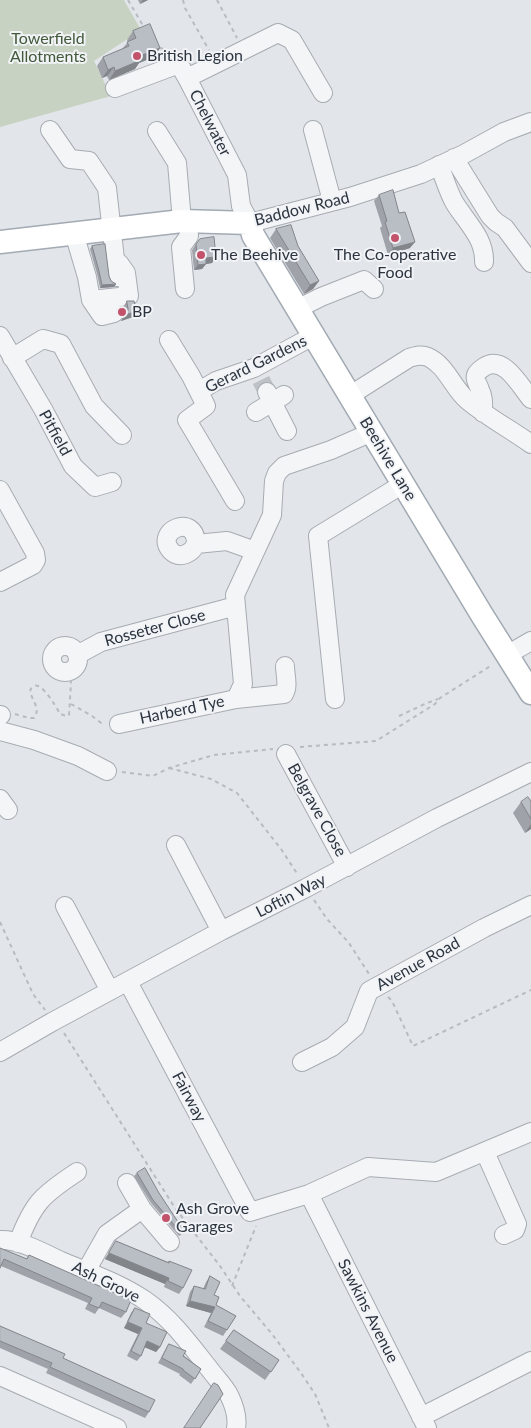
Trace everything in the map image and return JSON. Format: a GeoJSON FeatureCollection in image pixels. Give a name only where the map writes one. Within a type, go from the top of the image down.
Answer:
{"type":"FeatureCollection","features":[{"type":"Feature","properties":{"kind":"main road","name":"Baddow Road"},"geometry":{"type":"LineString","coordinates":[[0,242],[84,258],[117,274],[185,221],[250,223]]}},
{"type":"Feature","properties":{"kind":"main road","name":"Beehive Lane"},"geometry":{"type":"LineString","coordinates":[[250,223],[253,235],[313,336],[531,693]]}},
{"type":"Feature","properties":{"kind":"street","name":"Chelwater"},"geometry":{"type":"LineString","coordinates":[[250,223],[241,206],[237,175],[183,71],[217,63],[278,33],[292,40],[323,93]]}},
{"type":"Feature","properties":{"kind":"street"},"geometry":{"type":"LineString","coordinates":[[116,88],[183,71]]}},
{"type":"Feature","properties":{"kind":"street","name":"Baddow Road"},"geometry":{"type":"LineString","coordinates":[[250,223],[350,197],[412,177],[447,162],[504,132],[531,122]]}},
{"type":"Feature","properties":{"kind":"street"},"geometry":{"type":"LineString","coordinates":[[50,130],[70,159],[89,161],[107,188],[117,274],[91,300],[84,258]]}},
{"type":"Feature","properties":{"kind":"street"},"geometry":{"type":"LineString","coordinates":[[313,130],[332,201]]}},
{"type":"Feature","properties":{"kind":"street"},"geometry":{"type":"LineString","coordinates":[[157,131],[177,163],[185,221],[189,236],[181,246],[184,289]]}},
{"type":"Feature","properties":{"kind":"street"},"geometry":{"type":"LineString","coordinates":[[447,162],[453,201],[482,244],[484,262]]}},
{"type":"Feature","properties":{"kind":"street"},"geometry":{"type":"LineString","coordinates":[[447,162],[490,216],[505,228],[531,263]]}},
{"type":"Feature","properties":{"kind":"street"},"geometry":{"type":"LineString","coordinates":[[297,309],[364,280],[374,289]]}},
{"type":"Feature","properties":{"kind":"street","name":"Pitfield"},"geometry":{"type":"LineString","coordinates":[[0,336],[43,409],[73,466],[95,487],[112,482]]}},
{"type":"Feature","properties":{"kind":"street","name":"Gerard Gardens"},"geometry":{"type":"LineString","coordinates":[[199,391],[216,381],[268,387],[313,336]]}},
{"type":"Feature","properties":{"kind":"street"},"geometry":{"type":"LineString","coordinates":[[12,358],[43,338],[61,344],[94,406],[122,435]]}},
{"type":"Feature","properties":{"kind":"street","name":"Gerard Gardens"},"geometry":{"type":"LineString","coordinates":[[169,340],[206,406],[187,420],[235,501]]}},
{"type":"Feature","properties":{"kind":"street"},"geometry":{"type":"LineString","coordinates":[[349,396],[409,358],[419,355],[429,358],[439,366],[465,398],[483,413],[531,444]]}},
{"type":"Feature","properties":{"kind":"street"},"geometry":{"type":"LineString","coordinates":[[483,413],[483,400],[481,390],[476,381],[476,375],[488,365],[495,363],[506,368],[531,399]]}},
{"type":"Feature","properties":{"kind":"street"},"geometry":{"type":"LineString","coordinates":[[256,412],[268,387]]}},
{"type":"Feature","properties":{"kind":"street"},"geometry":{"type":"LineString","coordinates":[[268,387],[287,431]]}},
{"type":"Feature","properties":{"kind":"street","name":"Harberd Tye"},"geometry":{"type":"LineString","coordinates":[[119,724],[236,699],[243,684],[235,595],[272,515],[274,481],[277,473],[284,466],[331,450],[372,432]]}},
{"type":"Feature","properties":{"kind":"street"},"geometry":{"type":"LineString","coordinates":[[336,699],[318,536],[404,484]]}},
{"type":"Feature","properties":{"kind":"street"},"geometry":{"type":"LineString","coordinates":[[0,490],[36,560],[33,565],[0,582]]}},
{"type":"Feature","properties":{"kind":"street"},"geometry":{"type":"LineString","coordinates":[[196,544],[227,541],[255,551]]}},
{"type":"Feature","properties":{"kind":"street","name":"Rosseter Close"},"geometry":{"type":"LineString","coordinates":[[77,655],[101,642],[236,606]]}},
{"type":"Feature","properties":{"kind":"street"},"geometry":{"type":"LineString","coordinates":[[507,655],[531,641]]}},
{"type":"Feature","properties":{"kind":"street"},"geometry":{"type":"LineString","coordinates":[[66,646],[71,647],[77,655],[77,665],[69,671],[59,671],[55,668],[52,658],[56,649],[66,646]]}},
{"type":"Feature","properties":{"kind":"street"},"geometry":{"type":"LineString","coordinates":[[236,699],[284,694],[286,691],[285,666]]}},
{"type":"Feature","properties":{"kind":"street"},"geometry":{"type":"LineString","coordinates":[[3,718],[34,740],[78,756],[107,771]]}},
{"type":"Feature","properties":{"kind":"street","name":"Belgrave Close"},"geometry":{"type":"LineString","coordinates":[[286,754],[347,866]]}},
{"type":"Feature","properties":{"kind":"street","name":"Loftin Way"},"geometry":{"type":"LineString","coordinates":[[0,1052],[221,931],[438,818],[531,772]]}},
{"type":"Feature","properties":{"kind":"street"},"geometry":{"type":"LineString","coordinates":[[176,845],[221,931]]}},
{"type":"Feature","properties":{"kind":"street","name":"Avenue Road"},"geometry":{"type":"LineString","coordinates":[[302,1062],[332,1047],[355,1027],[368,991],[484,928],[531,905]]}},
{"type":"Feature","properties":{"kind":"street"},"geometry":{"type":"LineString","coordinates":[[65,906],[110,991]]}},
{"type":"Feature","properties":{"kind":"street","name":"Fairway"},"geometry":{"type":"LineString","coordinates":[[128,982],[250,1212]]}},
{"type":"Feature","properties":{"kind":"street"},"geometry":{"type":"LineString","coordinates":[[250,1212],[309,1194],[368,1167],[436,1172],[531,1132]]}},
{"type":"Feature","properties":{"kind":"street"},"geometry":{"type":"LineString","coordinates":[[485,1152],[517,1224],[515,1230],[504,1235]]}},
{"type":"Feature","properties":{"kind":"street"},"geometry":{"type":"LineString","coordinates":[[18,1243],[30,1214],[41,1199],[77,1172]]}},
{"type":"Feature","properties":{"kind":"street"},"geometry":{"type":"LineString","coordinates":[[126,1184],[142,1209],[170,1242]]}},
{"type":"Feature","properties":{"kind":"street","name":"Sawkins Avenue"},"geometry":{"type":"LineString","coordinates":[[309,1194],[424,1422]]}},
{"type":"Feature","properties":{"kind":"street"},"geometry":{"type":"LineString","coordinates":[[86,1271],[107,1234],[142,1209]]}},
{"type":"Feature","properties":{"kind":"street","name":"Ash Grove"},"geometry":{"type":"LineString","coordinates":[[0,1240],[18,1243],[86,1271],[147,1302],[184,1337],[229,1394],[237,1422],[236,1428]]}},
{"type":"Feature","properties":{"kind":"street"},"geometry":{"type":"LineString","coordinates":[[424,1422],[531,1362]]}},
{"type":"Feature","properties":{"kind":"street"},"geometry":{"type":"LineString","coordinates":[[0,1376],[117,1428]]}},
{"type":"Feature","properties":{"kind":"path"},"geometry":{"type":"LineString","coordinates":[[128,0],[146,31]]}},
{"type":"Feature","properties":{"kind":"path"},"geometry":{"type":"LineString","coordinates":[[183,0],[185,8],[217,63]]}},
{"type":"Feature","properties":{"kind":"path"},"geometry":{"type":"LineString","coordinates":[[218,0],[243,50]]}},
{"type":"Feature","properties":{"kind":"path"},"geometry":{"type":"LineString","coordinates":[[156,46],[174,52],[183,71]]}},
{"type":"Feature","properties":{"kind":"path"},"geometry":{"type":"LineString","coordinates":[[400,716],[440,698],[507,655]]}},
{"type":"Feature","properties":{"kind":"path"},"geometry":{"type":"LineString","coordinates":[[3,718],[34,718],[38,712],[30,691],[35,686],[39,686],[46,693],[60,714],[63,716],[69,715],[72,683],[69,671]]}},
{"type":"Feature","properties":{"kind":"path"},"geometry":{"type":"LineString","coordinates":[[376,741],[435,704],[440,698]]}},
{"type":"Feature","properties":{"kind":"path"},"geometry":{"type":"LineString","coordinates":[[71,704],[113,731],[119,724]]}},
{"type":"Feature","properties":{"kind":"path"},"geometry":{"type":"LineString","coordinates":[[107,771],[153,776],[169,768],[211,779],[237,793],[282,849],[327,920],[349,943],[378,986],[392,1001],[413,1046],[531,990]]}},
{"type":"Feature","properties":{"kind":"path"},"geometry":{"type":"LineString","coordinates":[[0,922],[33,994],[52,1022],[66,1035],[175,1208],[220,1266],[232,1286],[302,1373],[315,1394],[329,1428]]}},
{"type":"Feature","properties":{"kind":"path"},"geometry":{"type":"LineString","coordinates":[[232,1286],[256,1226],[250,1212]]}},
{"type":"Feature","properties":{"kind":"green space","name":"Towerfield Allotments"},"geometry":{"type":"Polygon","coordinates":[[[0,0],[124,0],[141,30],[94,61],[111,96],[0,127],[0,0]]]}},
{"type":"Feature","properties":{"kind":"building","name":"British Legion"},"geometry":{"type":"Polygon","coordinates":[[[150,24],[160,48],[140,56],[141,60],[115,71],[114,67],[108,70],[103,57],[129,46],[127,42],[136,38],[133,31],[150,24]]]}},
{"type":"Feature","properties":{"kind":"building"},"geometry":{"type":"Polygon","coordinates":[[[393,190],[399,213],[405,212],[415,242],[393,248],[379,195],[393,190]]]}},
{"type":"Feature","properties":{"kind":"building"},"geometry":{"type":"Polygon","coordinates":[[[291,225],[298,246],[319,281],[310,285],[276,229],[291,225]]]}},
{"type":"Feature","properties":{"kind":"building"},"geometry":{"type":"Polygon","coordinates":[[[214,237],[216,257],[206,258],[206,264],[198,265],[196,244],[200,239],[214,237]]]}},
{"type":"Feature","properties":{"kind":"building"},"geometry":{"type":"Polygon","coordinates":[[[105,244],[109,276],[111,281],[116,284],[102,285],[92,246],[105,244]]]}},
{"type":"Feature","properties":{"kind":"building"},"geometry":{"type":"Polygon","coordinates":[[[127,301],[134,301],[137,311],[125,315],[128,310],[127,301]]]}},
{"type":"Feature","properties":{"kind":"building"},"geometry":{"type":"Polygon","coordinates":[[[528,797],[531,801],[531,819],[521,802],[528,797]]]}},
{"type":"Feature","properties":{"kind":"building"},"geometry":{"type":"Polygon","coordinates":[[[145,1168],[184,1231],[181,1233],[153,1200],[137,1173],[145,1168]]]}},
{"type":"Feature","properties":{"kind":"building"},"geometry":{"type":"Polygon","coordinates":[[[116,1241],[169,1263],[169,1261],[192,1270],[183,1288],[168,1281],[169,1278],[109,1253],[116,1241]]]}},
{"type":"Feature","properties":{"kind":"building"},"geometry":{"type":"Polygon","coordinates":[[[0,1248],[27,1259],[29,1255],[131,1300],[126,1312],[102,1302],[99,1308],[89,1304],[92,1298],[4,1259],[0,1268],[0,1248]]]}},
{"type":"Feature","properties":{"kind":"building"},"geometry":{"type":"Polygon","coordinates":[[[210,1276],[220,1282],[214,1295],[219,1297],[216,1305],[236,1316],[227,1330],[208,1321],[215,1307],[190,1301],[194,1286],[205,1289],[210,1276]]]}},
{"type":"Feature","properties":{"kind":"building"},"geometry":{"type":"Polygon","coordinates":[[[135,1308],[150,1314],[146,1323],[167,1332],[160,1347],[147,1341],[141,1356],[131,1351],[142,1328],[128,1322],[135,1308]]]}},
{"type":"Feature","properties":{"kind":"building"},"geometry":{"type":"Polygon","coordinates":[[[0,1326],[65,1354],[63,1358],[155,1400],[149,1412],[50,1367],[52,1363],[0,1341],[0,1326]]]}},
{"type":"Feature","properties":{"kind":"building"},"geometry":{"type":"Polygon","coordinates":[[[234,1330],[279,1360],[271,1372],[226,1341],[234,1330]]]}},
{"type":"Feature","properties":{"kind":"building"},"geometry":{"type":"Polygon","coordinates":[[[169,1344],[186,1351],[183,1356],[201,1369],[195,1379],[183,1369],[162,1358],[169,1344]]]}},
{"type":"Feature","properties":{"kind":"building"},"geometry":{"type":"Polygon","coordinates":[[[214,1383],[218,1385],[223,1394],[200,1428],[184,1428],[214,1383]]]}},
{"type":"Feature","properties":{"kind":"tunnel"},"geometry":{"type":"LineString","coordinates":[[261,380],[267,392]]}},
{"type":"Feature","properties":{"kind":"place","name":"British Legion"},"geometry":{"type":"Point","coordinates":[137,56]}},
{"type":"Feature","properties":{"kind":"place","name":"The Co-operative Food"},"geometry":{"type":"Point","coordinates":[395,238]}},
{"type":"Feature","properties":{"kind":"place","name":"The Beehive"},"geometry":{"type":"Point","coordinates":[201,255]}},
{"type":"Feature","properties":{"kind":"place","name":"BP"},"geometry":{"type":"Point","coordinates":[122,312]}},
{"type":"Feature","properties":{"kind":"place","name":"Ash Grove Garages"},"geometry":{"type":"Point","coordinates":[166,1218]}}]}
